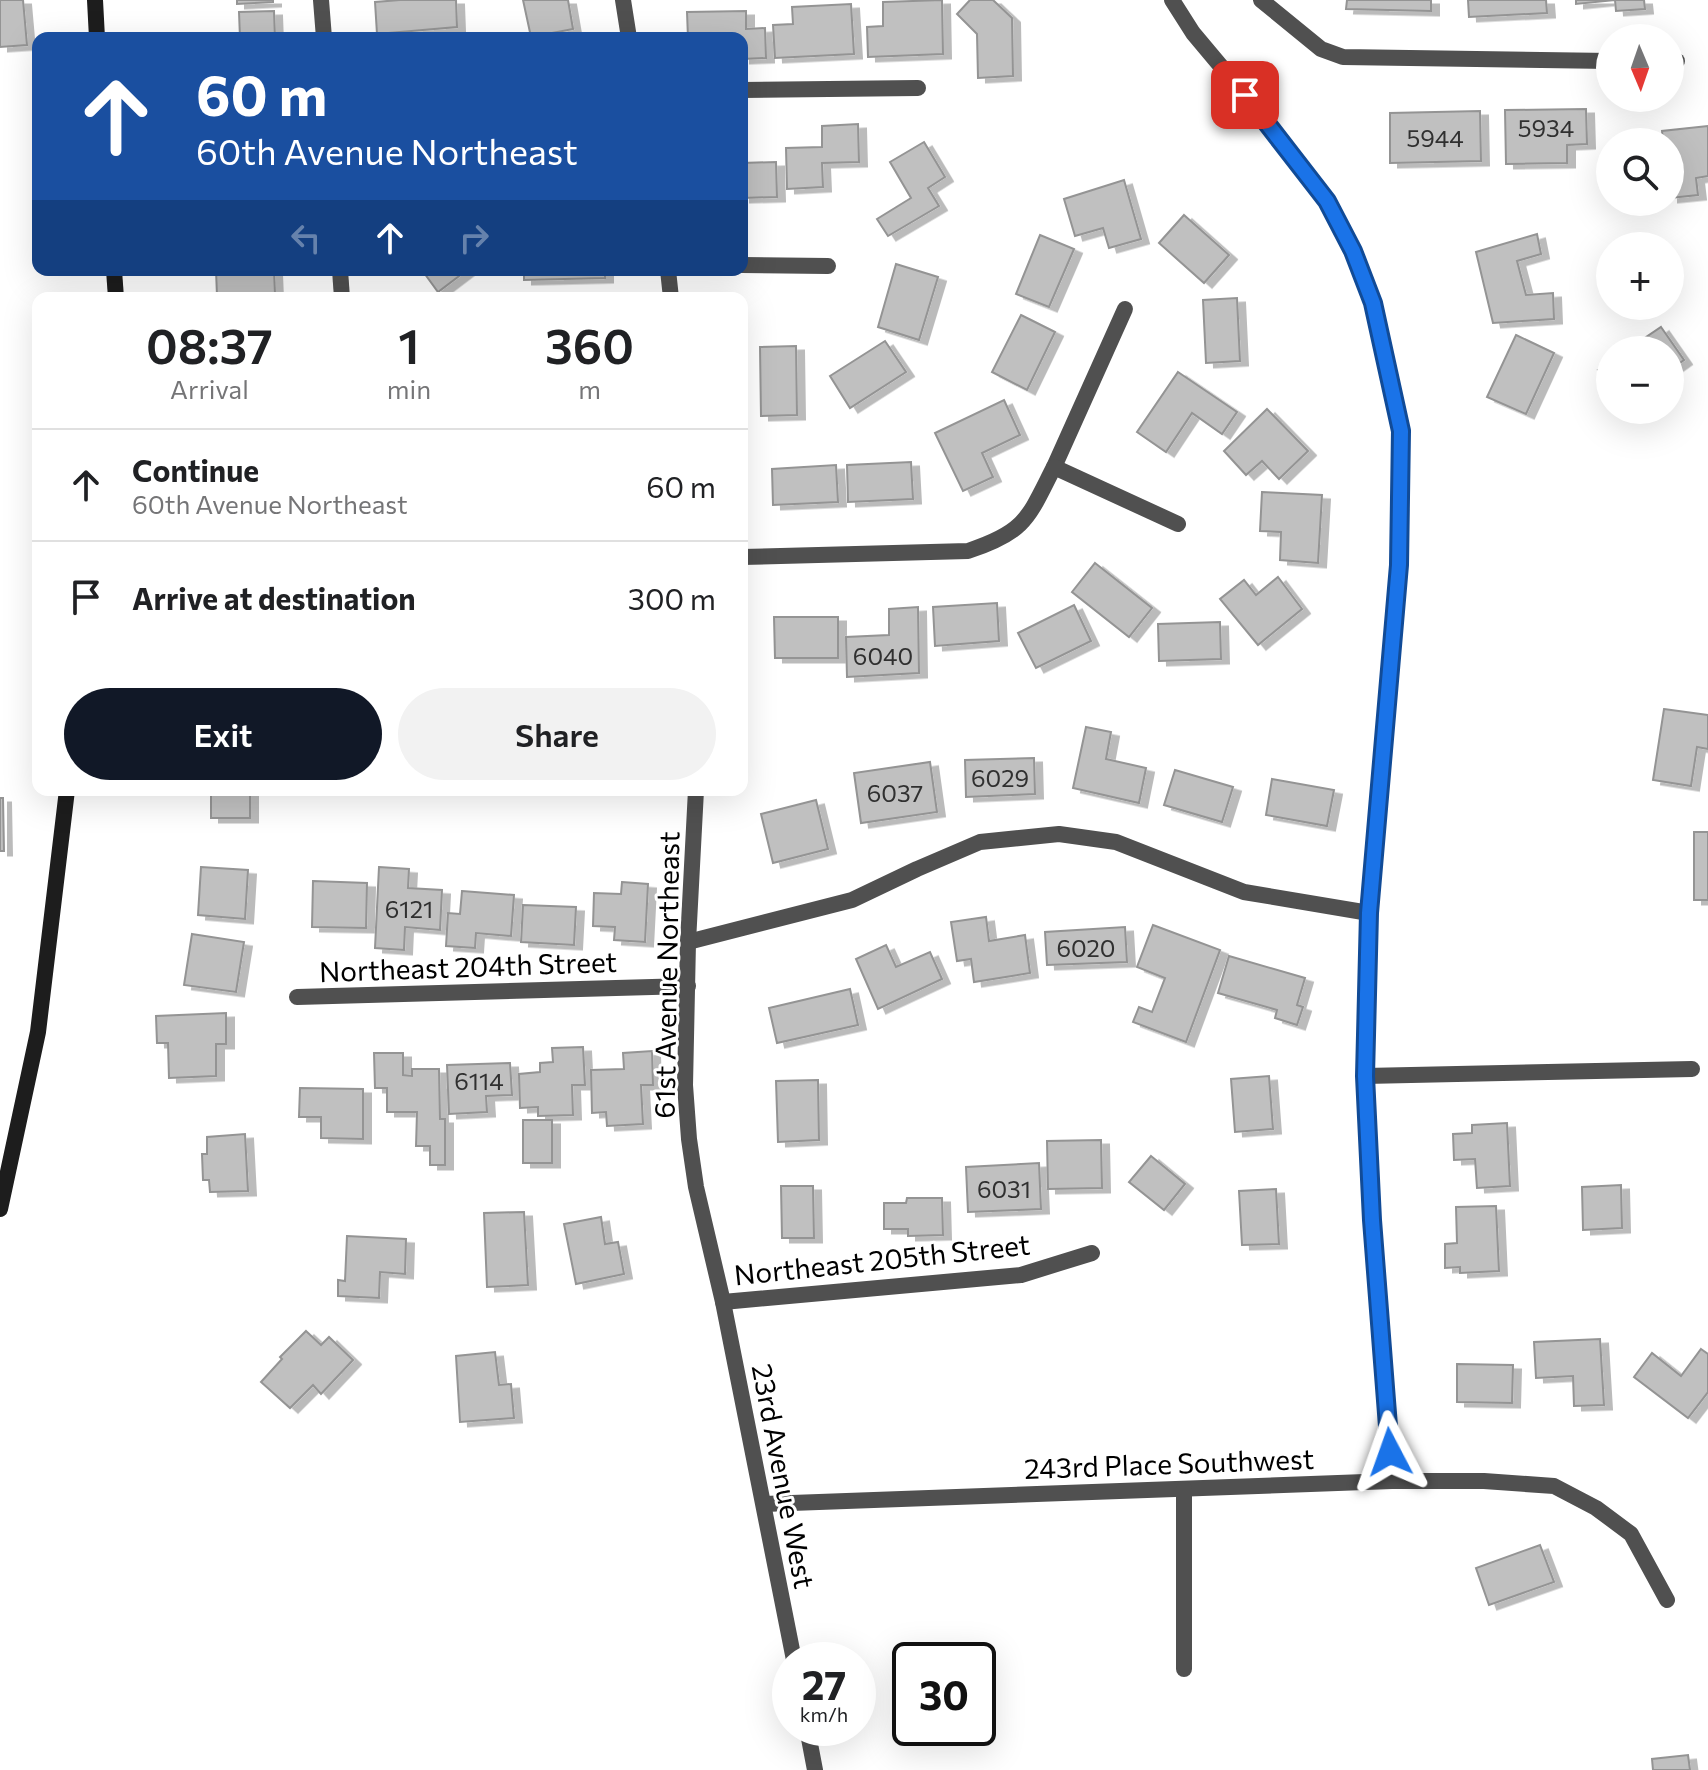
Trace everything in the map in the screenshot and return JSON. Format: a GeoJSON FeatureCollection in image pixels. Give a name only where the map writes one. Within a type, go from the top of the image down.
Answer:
{"type":"FeatureCollection","features":[{"type":"Feature","properties":{"kind":"main road"},"geometry":{"type":"LineString","coordinates":[[95,0],[97,32]]}},
{"type":"Feature","properties":{"kind":"main road"},"geometry":{"type":"LineString","coordinates":[[0,1209],[38,1032],[66,796]]}},
{"type":"Feature","properties":{"kind":"street"},"geometry":{"type":"LineString","coordinates":[[321,0],[324,32]]}},
{"type":"Feature","properties":{"kind":"street"},"geometry":{"type":"LineString","coordinates":[[623,0],[628,32]]}},
{"type":"Feature","properties":{"kind":"street"},"geometry":{"type":"LineString","coordinates":[[1172,0],[1193,33],[1327,201],[1353,251],[1373,303],[1401,431],[1399,565],[1369,913],[1365,1076],[1372,1220],[1392,1481]]}},
{"type":"Feature","properties":{"kind":"street"},"geometry":{"type":"LineString","coordinates":[[1261,0],[1321,49],[1343,57],[1596,61]]}},
{"type":"Feature","properties":{"kind":"street"},"geometry":{"type":"LineString","coordinates":[[748,90],[918,88]]}},
{"type":"Feature","properties":{"kind":"street"},"geometry":{"type":"LineString","coordinates":[[748,265],[828,266]]}},
{"type":"Feature","properties":{"kind":"street"},"geometry":{"type":"LineString","coordinates":[[748,557],[968,551],[1000,541],[1028,518],[1125,309]]}},
{"type":"Feature","properties":{"kind":"street"},"geometry":{"type":"LineString","coordinates":[[1054,467],[1178,524]]}},
{"type":"Feature","properties":{"kind":"street","name":"61st Avenue Northeast"},"geometry":{"type":"LineString","coordinates":[[696,796],[685,1085],[696,1187],[723,1302]]}},
{"type":"Feature","properties":{"kind":"street"},"geometry":{"type":"LineString","coordinates":[[688,942],[852,900],[980,842],[1059,834],[1116,842],[1244,892],[1369,913]]}},
{"type":"Feature","properties":{"kind":"street","name":"Northeast 204th Street"},"geometry":{"type":"LineString","coordinates":[[297,997],[688,986]]}},
{"type":"Feature","properties":{"kind":"street"},"geometry":{"type":"LineString","coordinates":[[1365,1076],[1692,1069]]}},
{"type":"Feature","properties":{"kind":"street","name":"Northeast 205th Street"},"geometry":{"type":"LineString","coordinates":[[723,1302],[1021,1275],[1092,1253]]}},
{"type":"Feature","properties":{"kind":"street","name":"23rd Avenue West"},"geometry":{"type":"LineString","coordinates":[[723,1302],[791,1642]]}},
{"type":"Feature","properties":{"kind":"street","name":"243rd Place Southwest"},"geometry":{"type":"LineString","coordinates":[[764,1504],[1392,1481],[1484,1481],[1554,1486],[1596,1508],[1631,1534],[1667,1600]]}},
{"type":"Feature","properties":{"kind":"street"},"geometry":{"type":"LineString","coordinates":[[1184,1489],[1184,1669]]}},
{"type":"Feature","properties":{"kind":"street"},"geometry":{"type":"LineString","coordinates":[[810,1746],[815,1770]]}},
{"type":"Feature","properties":{"kind":"building"},"geometry":{"type":"Polygon","coordinates":[[[0,0],[23,0],[27,45],[0,47],[0,0]]]}},
{"type":"Feature","properties":{"kind":"building"},"geometry":{"type":"Polygon","coordinates":[[[237,0],[273,0],[273,2],[237,4],[237,0]]]}},
{"type":"Feature","properties":{"kind":"building"},"geometry":{"type":"Polygon","coordinates":[[[456,0],[457,27],[377,32],[375,2],[456,0]]]}},
{"type":"Feature","properties":{"kind":"building"},"geometry":{"type":"Polygon","coordinates":[[[523,0],[568,0],[573,29],[530,32],[523,0]]]}},
{"type":"Feature","properties":{"kind":"building"},"geometry":{"type":"Polygon","coordinates":[[[942,0],[943,54],[868,57],[867,27],[883,26],[883,2],[942,0]]]}},
{"type":"Feature","properties":{"kind":"building"},"geometry":{"type":"Polygon","coordinates":[[[970,0],[993,0],[1012,18],[1013,76],[978,78],[977,34],[957,14],[970,0]]]}},
{"type":"Feature","properties":{"kind":"building"},"geometry":{"type":"Polygon","coordinates":[[[1347,0],[1431,0],[1431,11],[1346,9],[1347,0]]]}},
{"type":"Feature","properties":{"kind":"building"},"geometry":{"type":"Polygon","coordinates":[[[1468,0],[1546,0],[1547,13],[1469,17],[1468,0]]]}},
{"type":"Feature","properties":{"kind":"building"},"geometry":{"type":"Polygon","coordinates":[[[1576,0],[1615,0],[1576,4],[1576,0]]]}},
{"type":"Feature","properties":{"kind":"building"},"geometry":{"type":"Polygon","coordinates":[[[1615,0],[1644,0],[1645,9],[1616,11],[1615,0]]]}},
{"type":"Feature","properties":{"kind":"building"},"geometry":{"type":"Polygon","coordinates":[[[851,4],[854,54],[775,58],[773,25],[793,24],[792,7],[851,4]]]}},
{"type":"Feature","properties":{"kind":"building"},"geometry":{"type":"Polygon","coordinates":[[[274,11],[275,32],[240,32],[239,12],[274,11]]]}},
{"type":"Feature","properties":{"kind":"building"},"geometry":{"type":"Polygon","coordinates":[[[746,11],[746,29],[765,28],[766,58],[748,59],[748,32],[688,32],[687,12],[746,11]]]}},
{"type":"Feature","properties":{"kind":"building"},"geometry":{"type":"Polygon","coordinates":[[[1586,109],[1587,144],[1567,145],[1567,163],[1506,164],[1505,110],[1586,109]]]}},
{"type":"Feature","properties":{"kind":"building"},"geometry":{"type":"Polygon","coordinates":[[[1480,111],[1481,161],[1390,163],[1390,113],[1480,111]]]}},
{"type":"Feature","properties":{"kind":"building"},"geometry":{"type":"Polygon","coordinates":[[[858,124],[859,162],[822,163],[823,187],[787,189],[786,148],[822,147],[822,126],[858,124]]]}},
{"type":"Feature","properties":{"kind":"building"},"geometry":{"type":"Polygon","coordinates":[[[1708,126],[1708,176],[1696,178],[1698,195],[1684,196],[1684,129],[1708,126]]]}},
{"type":"Feature","properties":{"kind":"building"},"geometry":{"type":"Polygon","coordinates":[[[924,142],[945,177],[928,188],[939,206],[888,236],[877,219],[911,198],[890,162],[924,142]]]}},
{"type":"Feature","properties":{"kind":"building"},"geometry":{"type":"Polygon","coordinates":[[[776,162],[777,197],[748,198],[748,163],[776,162]]]}},
{"type":"Feature","properties":{"kind":"building"},"geometry":{"type":"Polygon","coordinates":[[[1124,180],[1141,239],[1109,248],[1103,228],[1075,236],[1064,199],[1124,180]]]}},
{"type":"Feature","properties":{"kind":"building"},"geometry":{"type":"Polygon","coordinates":[[[1184,215],[1229,255],[1204,283],[1159,243],[1184,215]]]}},
{"type":"Feature","properties":{"kind":"building"},"geometry":{"type":"Polygon","coordinates":[[[1537,234],[1541,254],[1517,261],[1526,295],[1553,293],[1554,319],[1493,323],[1476,252],[1537,234]]]}},
{"type":"Feature","properties":{"kind":"building"},"geometry":{"type":"Polygon","coordinates":[[[1040,235],[1074,249],[1049,307],[1016,294],[1040,235]]]}},
{"type":"Feature","properties":{"kind":"building"},"geometry":{"type":"Polygon","coordinates":[[[896,264],[938,277],[919,340],[878,327],[896,264]]]}},
{"type":"Feature","properties":{"kind":"building"},"geometry":{"type":"Polygon","coordinates":[[[216,276],[274,276],[275,292],[217,292],[216,276]]]}},
{"type":"Feature","properties":{"kind":"building"},"geometry":{"type":"Polygon","coordinates":[[[426,276],[459,276],[438,292],[426,276]]]}},
{"type":"Feature","properties":{"kind":"building"},"geometry":{"type":"Polygon","coordinates":[[[524,276],[605,276],[605,278],[524,280],[524,276]]]}},
{"type":"Feature","properties":{"kind":"building"},"geometry":{"type":"Polygon","coordinates":[[[1237,298],[1240,361],[1206,363],[1203,300],[1237,298]]]}},
{"type":"Feature","properties":{"kind":"building"},"geometry":{"type":"Polygon","coordinates":[[[1021,315],[1055,332],[1027,390],[992,372],[1021,315]]]}},
{"type":"Feature","properties":{"kind":"building"},"geometry":{"type":"Polygon","coordinates":[[[1661,327],[1667,336],[1648,336],[1661,327]]]}},
{"type":"Feature","properties":{"kind":"building"},"geometry":{"type":"Polygon","coordinates":[[[1516,335],[1554,353],[1526,414],[1487,397],[1516,335]]]}},
{"type":"Feature","properties":{"kind":"building"},"geometry":{"type":"Polygon","coordinates":[[[885,341],[906,372],[850,408],[830,376],[885,341]]]}},
{"type":"Feature","properties":{"kind":"building"},"geometry":{"type":"Polygon","coordinates":[[[796,346],[797,415],[761,416],[760,347],[796,346]]]}},
{"type":"Feature","properties":{"kind":"building"},"geometry":{"type":"Polygon","coordinates":[[[1178,372],[1237,412],[1222,434],[1192,413],[1166,452],[1137,432],[1178,372]]]}},
{"type":"Feature","properties":{"kind":"building"},"geometry":{"type":"Polygon","coordinates":[[[1004,400],[1020,435],[982,453],[993,477],[963,491],[935,433],[1004,400]]]}},
{"type":"Feature","properties":{"kind":"building"},"geometry":{"type":"Polygon","coordinates":[[[1267,409],[1308,451],[1279,479],[1262,461],[1246,475],[1224,451],[1267,409]]]}},
{"type":"Feature","properties":{"kind":"building"},"geometry":{"type":"Polygon","coordinates":[[[911,462],[913,499],[848,502],[847,465],[911,462]]]}},
{"type":"Feature","properties":{"kind":"building"},"geometry":{"type":"Polygon","coordinates":[[[836,465],[838,502],[773,505],[772,469],[836,465]]]}},
{"type":"Feature","properties":{"kind":"building"},"geometry":{"type":"Polygon","coordinates":[[[1262,492],[1322,495],[1318,563],[1280,560],[1281,532],[1260,531],[1262,492]]]}},
{"type":"Feature","properties":{"kind":"building"},"geometry":{"type":"Polygon","coordinates":[[[1095,563],[1152,608],[1129,637],[1072,592],[1095,563]]]}},
{"type":"Feature","properties":{"kind":"building"},"geometry":{"type":"Polygon","coordinates":[[[1278,577],[1302,609],[1258,645],[1220,599],[1244,580],[1256,595],[1278,577]]]}},
{"type":"Feature","properties":{"kind":"building"},"geometry":{"type":"Polygon","coordinates":[[[997,603],[999,641],[935,646],[933,607],[997,603]]]}},
{"type":"Feature","properties":{"kind":"building"},"geometry":{"type":"Polygon","coordinates":[[[1074,605],[1091,641],[1036,668],[1018,633],[1074,605]]]}},
{"type":"Feature","properties":{"kind":"building"},"geometry":{"type":"Polygon","coordinates":[[[918,607],[919,673],[847,677],[846,637],[889,635],[889,609],[918,607]]]}},
{"type":"Feature","properties":{"kind":"building"},"geometry":{"type":"Polygon","coordinates":[[[774,617],[838,617],[838,658],[775,658],[774,617]]]}},
{"type":"Feature","properties":{"kind":"building"},"geometry":{"type":"Polygon","coordinates":[[[1220,622],[1221,659],[1159,661],[1158,624],[1220,622]]]}},
{"type":"Feature","properties":{"kind":"building"},"geometry":{"type":"Polygon","coordinates":[[[1664,709],[1708,715],[1708,749],[1697,747],[1691,786],[1653,780],[1664,709]]]}},
{"type":"Feature","properties":{"kind":"building"},"geometry":{"type":"Polygon","coordinates":[[[1086,727],[1111,732],[1106,759],[1146,768],[1139,803],[1073,788],[1086,727]]]}},
{"type":"Feature","properties":{"kind":"building"},"geometry":{"type":"Polygon","coordinates":[[[1034,758],[1035,794],[966,797],[965,760],[1034,758]]]}},
{"type":"Feature","properties":{"kind":"building"},"geometry":{"type":"Polygon","coordinates":[[[930,762],[937,812],[861,823],[854,773],[930,762]]]}},
{"type":"Feature","properties":{"kind":"building"},"geometry":{"type":"Polygon","coordinates":[[[1175,770],[1233,787],[1222,822],[1164,805],[1175,770]]]}},
{"type":"Feature","properties":{"kind":"building"},"geometry":{"type":"Polygon","coordinates":[[[1272,779],[1334,790],[1327,826],[1266,815],[1272,779]]]}},
{"type":"Feature","properties":{"kind":"building"},"geometry":{"type":"Polygon","coordinates":[[[211,796],[250,796],[250,818],[211,818],[211,796]]]}},
{"type":"Feature","properties":{"kind":"building"},"geometry":{"type":"Polygon","coordinates":[[[0,798],[3,798],[4,851],[0,851],[0,798]]]}},
{"type":"Feature","properties":{"kind":"building"},"geometry":{"type":"Polygon","coordinates":[[[816,800],[828,849],[773,863],[761,814],[816,800]]]}},
{"type":"Feature","properties":{"kind":"building"},"geometry":{"type":"Polygon","coordinates":[[[1694,832],[1708,832],[1708,900],[1694,900],[1694,832]]]}},
{"type":"Feature","properties":{"kind":"building"},"geometry":{"type":"Polygon","coordinates":[[[201,867],[248,870],[245,919],[198,915],[201,867]]]}},
{"type":"Feature","properties":{"kind":"building"},"geometry":{"type":"Polygon","coordinates":[[[379,867],[409,869],[408,888],[442,890],[440,930],[405,927],[404,950],[375,948],[379,867]]]}},
{"type":"Feature","properties":{"kind":"building"},"geometry":{"type":"Polygon","coordinates":[[[313,881],[367,883],[366,928],[312,927],[313,881]]]}},
{"type":"Feature","properties":{"kind":"building"},"geometry":{"type":"Polygon","coordinates":[[[622,882],[648,884],[645,942],[614,940],[615,927],[593,926],[594,893],[621,894],[622,882]]]}},
{"type":"Feature","properties":{"kind":"building"},"geometry":{"type":"Polygon","coordinates":[[[462,891],[514,895],[511,936],[476,933],[475,948],[446,946],[448,913],[460,914],[462,891]]]}},
{"type":"Feature","properties":{"kind":"building"},"geometry":{"type":"Polygon","coordinates":[[[523,905],[576,907],[574,945],[521,942],[523,905]]]}},
{"type":"Feature","properties":{"kind":"building"},"geometry":{"type":"Polygon","coordinates":[[[986,917],[989,941],[1025,935],[1030,973],[974,982],[971,959],[957,961],[951,922],[986,917]]]}},
{"type":"Feature","properties":{"kind":"building"},"geometry":{"type":"Polygon","coordinates":[[[1153,925],[1220,950],[1186,1042],[1133,1022],[1139,1007],[1152,1012],[1165,978],[1137,967],[1153,925]]]}},
{"type":"Feature","properties":{"kind":"building"},"geometry":{"type":"Polygon","coordinates":[[[1125,927],[1127,962],[1047,965],[1045,932],[1125,927]]]}},
{"type":"Feature","properties":{"kind":"building"},"geometry":{"type":"Polygon","coordinates":[[[192,934],[244,942],[236,992],[184,985],[192,934]]]}},
{"type":"Feature","properties":{"kind":"building"},"geometry":{"type":"Polygon","coordinates":[[[886,945],[896,967],[930,952],[942,979],[878,1009],[856,959],[886,945]]]}},
{"type":"Feature","properties":{"kind":"building"},"geometry":{"type":"Polygon","coordinates":[[[1229,956],[1305,978],[1297,1005],[1303,1007],[1297,1025],[1275,1018],[1277,1010],[1218,993],[1229,956]]]}},
{"type":"Feature","properties":{"kind":"building"},"geometry":{"type":"Polygon","coordinates":[[[850,989],[858,1025],[777,1043],[769,1008],[850,989]]]}},
{"type":"Feature","properties":{"kind":"building"},"geometry":{"type":"Polygon","coordinates":[[[226,1013],[226,1044],[216,1044],[216,1076],[169,1078],[168,1043],[157,1043],[156,1016],[226,1013]]]}},
{"type":"Feature","properties":{"kind":"building"},"geometry":{"type":"Polygon","coordinates":[[[583,1047],[585,1085],[572,1085],[573,1115],[538,1116],[538,1107],[520,1108],[519,1074],[540,1072],[540,1063],[553,1062],[552,1048],[583,1047]]]}},
{"type":"Feature","properties":{"kind":"building"},"geometry":{"type":"Polygon","coordinates":[[[652,1051],[653,1085],[641,1085],[643,1124],[607,1126],[606,1112],[592,1113],[591,1070],[624,1069],[623,1053],[652,1051]]]}},
{"type":"Feature","properties":{"kind":"building"},"geometry":{"type":"Polygon","coordinates":[[[374,1053],[403,1053],[403,1075],[412,1076],[412,1069],[439,1069],[440,1119],[445,1119],[445,1165],[430,1165],[430,1146],[416,1146],[417,1112],[387,1112],[387,1088],[375,1088],[374,1053]]]}},
{"type":"Feature","properties":{"kind":"building"},"geometry":{"type":"Polygon","coordinates":[[[510,1063],[512,1095],[486,1096],[487,1112],[449,1114],[447,1065],[510,1063]]]}},
{"type":"Feature","properties":{"kind":"building"},"geometry":{"type":"Polygon","coordinates":[[[1269,1076],[1273,1129],[1235,1132],[1231,1079],[1269,1076]]]}},
{"type":"Feature","properties":{"kind":"building"},"geometry":{"type":"Polygon","coordinates":[[[818,1080],[819,1140],[778,1142],[776,1081],[818,1080]]]}},
{"type":"Feature","properties":{"kind":"building"},"geometry":{"type":"Polygon","coordinates":[[[300,1088],[363,1089],[363,1139],[321,1138],[321,1117],[299,1117],[300,1088]]]}},
{"type":"Feature","properties":{"kind":"building"},"geometry":{"type":"Polygon","coordinates":[[[523,1120],[552,1120],[552,1163],[523,1163],[523,1120]]]}},
{"type":"Feature","properties":{"kind":"building"},"geometry":{"type":"Polygon","coordinates":[[[1507,1123],[1510,1186],[1477,1188],[1475,1159],[1454,1160],[1453,1134],[1472,1133],[1472,1125],[1507,1123]]]}},
{"type":"Feature","properties":{"kind":"building"},"geometry":{"type":"Polygon","coordinates":[[[245,1134],[248,1191],[210,1192],[209,1180],[203,1180],[202,1154],[207,1154],[207,1137],[245,1134]]]}},
{"type":"Feature","properties":{"kind":"building"},"geometry":{"type":"Polygon","coordinates":[[[1101,1140],[1102,1188],[1048,1189],[1047,1141],[1101,1140]]]}},
{"type":"Feature","properties":{"kind":"building"},"geometry":{"type":"Polygon","coordinates":[[[1151,1156],[1185,1184],[1164,1210],[1129,1182],[1151,1156]]]}},
{"type":"Feature","properties":{"kind":"building"},"geometry":{"type":"Polygon","coordinates":[[[1039,1163],[1041,1209],[968,1212],[966,1167],[1039,1163]]]}},
{"type":"Feature","properties":{"kind":"building"},"geometry":{"type":"Polygon","coordinates":[[[1621,1185],[1622,1228],[1583,1230],[1582,1187],[1621,1185]]]}},
{"type":"Feature","properties":{"kind":"building"},"geometry":{"type":"Polygon","coordinates":[[[781,1186],[813,1186],[814,1238],[782,1238],[781,1186]]]}},
{"type":"Feature","properties":{"kind":"building"},"geometry":{"type":"Polygon","coordinates":[[[1276,1189],[1279,1244],[1242,1245],[1239,1191],[1276,1189]]]}},
{"type":"Feature","properties":{"kind":"building"},"geometry":{"type":"Polygon","coordinates":[[[907,1198],[942,1198],[943,1235],[908,1236],[908,1229],[884,1229],[884,1203],[906,1203],[907,1198]]]}},
{"type":"Feature","properties":{"kind":"building"},"geometry":{"type":"Polygon","coordinates":[[[1496,1206],[1499,1271],[1460,1273],[1460,1267],[1445,1268],[1445,1244],[1457,1243],[1456,1207],[1496,1206]]]}},
{"type":"Feature","properties":{"kind":"building"},"geometry":{"type":"Polygon","coordinates":[[[524,1212],[528,1285],[487,1287],[484,1213],[524,1212]]]}},
{"type":"Feature","properties":{"kind":"building"},"geometry":{"type":"Polygon","coordinates":[[[601,1217],[605,1244],[618,1242],[624,1274],[576,1284],[564,1224],[601,1217]]]}},
{"type":"Feature","properties":{"kind":"building"},"geometry":{"type":"Polygon","coordinates":[[[347,1236],[406,1239],[405,1274],[380,1272],[379,1298],[338,1296],[338,1280],[345,1281],[347,1236]]]}},
{"type":"Feature","properties":{"kind":"building"},"geometry":{"type":"Polygon","coordinates":[[[306,1331],[321,1345],[329,1337],[353,1360],[321,1394],[313,1385],[290,1408],[261,1382],[306,1331]]]}},
{"type":"Feature","properties":{"kind":"building"},"geometry":{"type":"Polygon","coordinates":[[[1600,1339],[1604,1405],[1574,1406],[1573,1376],[1536,1378],[1534,1342],[1600,1339]]]}},
{"type":"Feature","properties":{"kind":"building"},"geometry":{"type":"Polygon","coordinates":[[[1701,1349],[1708,1354],[1708,1392],[1688,1418],[1634,1377],[1652,1353],[1681,1376],[1701,1349]]]}},
{"type":"Feature","properties":{"kind":"building"},"geometry":{"type":"Polygon","coordinates":[[[495,1352],[499,1385],[511,1384],[514,1418],[460,1422],[456,1356],[495,1352]]]}},
{"type":"Feature","properties":{"kind":"building"},"geometry":{"type":"Polygon","coordinates":[[[1457,1364],[1513,1365],[1512,1403],[1457,1402],[1457,1364]]]}},
{"type":"Feature","properties":{"kind":"building"},"geometry":{"type":"Polygon","coordinates":[[[1540,1545],[1554,1582],[1489,1605],[1476,1568],[1540,1545]]]}},
{"type":"Feature","properties":{"kind":"building"},"geometry":{"type":"Polygon","coordinates":[[[1688,1755],[1690,1770],[1653,1770],[1652,1759],[1688,1755]]]}},
{"type":"Feature","properties":{"kind":"route"},"geometry":{"type":"LineString","coordinates":[[1245,95],[1327,201],[1353,251],[1373,303],[1401,431],[1399,565],[1369,913],[1365,1076],[1372,1220],[1390,1452]]}}]}
